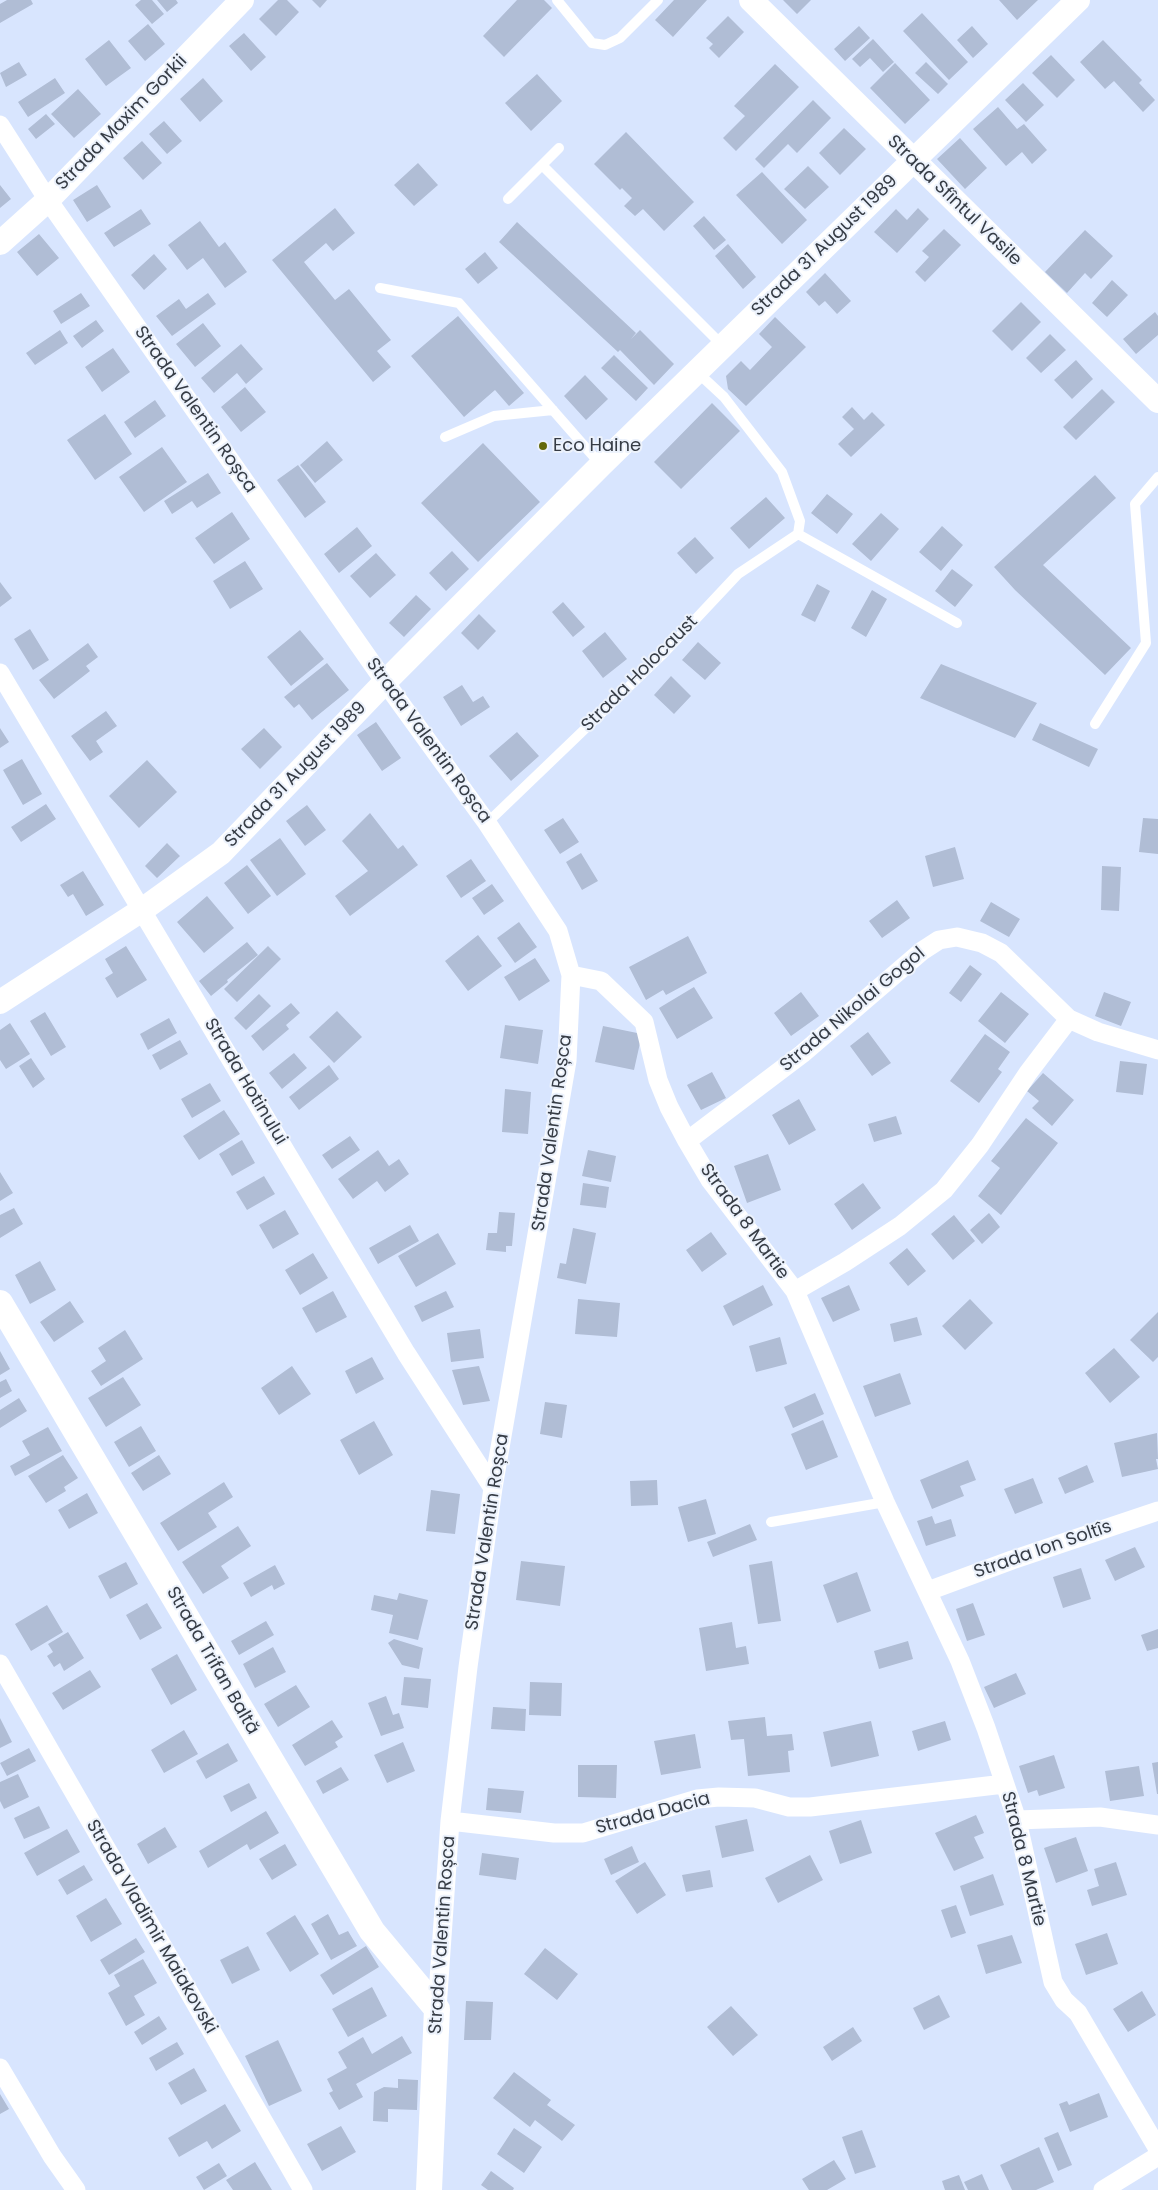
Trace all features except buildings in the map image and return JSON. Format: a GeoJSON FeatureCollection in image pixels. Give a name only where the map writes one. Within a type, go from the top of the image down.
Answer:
{"type":"FeatureCollection","features":[{"type":"Feature","properties":{"kind":"main road","name":"Strada Trifan Baltă"},"geometry":{"type":"LineString","coordinates":[[0,1303],[372,1931],[437,2009]]}},
{"type":"Feature","properties":{"kind":"main road","name":"Strada Valentin Roșca"},"geometry":{"type":"LineString","coordinates":[[429,2190],[437,2009]]}},
{"type":"Feature","properties":{"kind":"street","name":"Strada Maxim Gorkii"},"geometry":{"type":"LineString","coordinates":[[0,243],[48,200],[242,0]]}},
{"type":"Feature","properties":{"kind":"street","name":"Strada Sfîntul Vasile"},"geometry":{"type":"LineString","coordinates":[[751,0],[1158,402]]}},
{"type":"Feature","properties":{"kind":"street","name":"Strada 31 August 1989"},"geometry":{"type":"LineString","coordinates":[[0,1002],[142,910],[221,853],[385,682],[601,465],[1078,0]]}},
{"type":"Feature","properties":{"kind":"street","name":"Strada Valentin Roșca"},"geometry":{"type":"LineString","coordinates":[[0,125],[48,200],[385,682],[487,823],[558,931],[572,975],[567,1061],[493,1488],[468,1667],[450,1821],[437,2009]]}},
{"type":"Feature","properties":{"kind":"street","name":"Strada Hotinului"},"geometry":{"type":"LineString","coordinates":[[0,673],[406,1353],[493,1488]]}},
{"type":"Feature","properties":{"kind":"street","name":"Strada Nikolai Gogol"},"geometry":{"type":"LineString","coordinates":[[687,1141],[802,1054],[922,952],[939,940],[957,937],[982,943],[1001,954],[1070,1019],[1098,1032],[1158,1050]]}},
{"type":"Feature","properties":{"kind":"street","name":"Strada 8 Martie"},"geometry":{"type":"LineString","coordinates":[[572,975],[601,981],[644,1022],[658,1080],[669,1107],[687,1141],[710,1180],[795,1291],[885,1502],[960,1661],[986,1728],[1017,1820],[1053,1982],[1064,2000],[1078,2013],[1158,2149]]}},
{"type":"Feature","properties":{"kind":"street"},"geometry":{"type":"LineString","coordinates":[[795,1291],[845,1262],[900,1226],[944,1190],[980,1145],[1028,1073],[1070,1019]]}},
{"type":"Feature","properties":{"kind":"street","name":"Strada Ion Soltîs"},"geometry":{"type":"LineString","coordinates":[[928,1591],[1012,1560],[1158,1511]]}},
{"type":"Feature","properties":{"kind":"street","name":"Strada Vladimir Maiakovski"},"geometry":{"type":"LineString","coordinates":[[0,1664],[303,2190]]}},
{"type":"Feature","properties":{"kind":"street","name":"Strada Dacia"},"geometry":{"type":"LineString","coordinates":[[450,1821],[554,1833],[583,1833],[697,1799],[719,1797],[756,1798],[789,1808],[810,1808],[1004,1784]]}},
{"type":"Feature","properties":{"kind":"street"},"geometry":{"type":"LineString","coordinates":[[1017,1820],[1100,1817],[1158,1825]]}},
{"type":"Feature","properties":{"kind":"street"},"geometry":{"type":"LineString","coordinates":[[0,2068],[52,2156],[76,2190]]}},
{"type":"Feature","properties":{"kind":"street"},"geometry":{"type":"LineString","coordinates":[[1103,2190],[1158,2156]]}},
{"type":"Feature","properties":{"kind":"lane"},"geometry":{"type":"LineString","coordinates":[[557,0],[592,43],[604,45],[620,38],[658,0]]}},
{"type":"Feature","properties":{"kind":"lane"},"geometry":{"type":"LineString","coordinates":[[508,199],[559,148]]}},
{"type":"Feature","properties":{"kind":"lane"},"geometry":{"type":"LineString","coordinates":[[542,165],[722,345]]}},
{"type":"Feature","properties":{"kind":"lane"},"geometry":{"type":"LineString","coordinates":[[380,288],[459,303],[601,465]]}},
{"type":"Feature","properties":{"kind":"lane"},"geometry":{"type":"LineString","coordinates":[[696,371],[724,397],[782,472],[800,521],[798,534],[957,623]]}},
{"type":"Feature","properties":{"kind":"lane"},"geometry":{"type":"LineString","coordinates":[[445,437],[494,416],[553,410]]}},
{"type":"Feature","properties":{"kind":"lane"},"geometry":{"type":"LineString","coordinates":[[1095,724],[1146,643],[1134,504],[1158,477]]}},
{"type":"Feature","properties":{"kind":"lane","name":"Strada Holocaust"},"geometry":{"type":"LineString","coordinates":[[487,823],[662,655],[738,574],[798,534]]}},
{"type":"Feature","properties":{"kind":"lane"},"geometry":{"type":"LineString","coordinates":[[771,1522],[885,1502]]}},
{"type":"Feature","properties":{"kind":"place","name":"Eco Haine"},"geometry":{"type":"Point","coordinates":[543,446]}}]}
